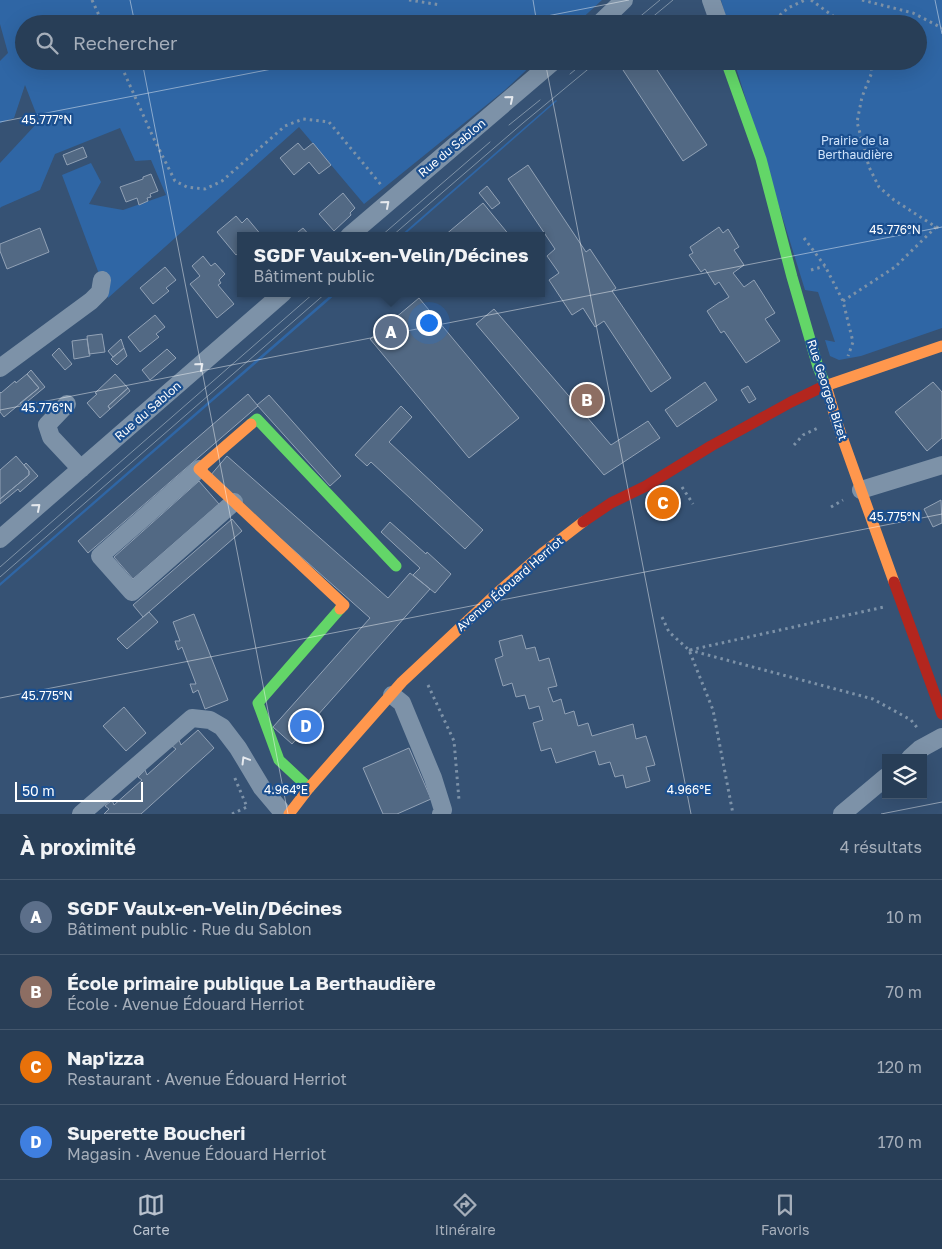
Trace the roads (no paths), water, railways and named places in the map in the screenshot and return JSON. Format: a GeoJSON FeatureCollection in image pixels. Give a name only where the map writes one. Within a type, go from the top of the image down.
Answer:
{"type":"FeatureCollection","features":[{"type":"Feature","properties":{"kind":"street"},"geometry":{"type":"LineString","coordinates":[[608,15],[624,0]]}},
{"type":"Feature","properties":{"kind":"street"},"geometry":{"type":"LineString","coordinates":[[711,0],[717,15]]}},
{"type":"Feature","properties":{"kind":"street","name":"Rue du Sablon"},"geometry":{"type":"LineString","coordinates":[[354,232],[543,70]]}},
{"type":"Feature","properties":{"kind":"street","name":"Rue Georges Bizet"},"geometry":{"type":"LineString","coordinates":[[729,70],[761,159],[818,367],[942,714]]}},
{"type":"Feature","properties":{"kind":"street"},"geometry":{"type":"LineString","coordinates":[[0,368],[91,301],[100,292],[102,280]]}},
{"type":"Feature","properties":{"kind":"street","name":"Rue du Sablon"},"geometry":{"type":"LineString","coordinates":[[0,539],[279,297]]}},
{"type":"Feature","properties":{"kind":"street","name":"Avenue Édouard Herriot"},"geometry":{"type":"LineString","coordinates":[[289,814],[309,788],[402,682],[495,595],[537,558],[588,518],[611,503],[646,486],[711,446],[784,406],[826,386],[942,346]]}},
{"type":"Feature","properties":{"kind":"street"},"geometry":{"type":"LineString","coordinates":[[67,404],[47,425],[51,437],[81,469]]}},
{"type":"Feature","properties":{"kind":"street"},"geometry":{"type":"LineString","coordinates":[[234,502],[132,592],[100,556],[257,419],[396,566]]}},
{"type":"Feature","properties":{"kind":"street"},"geometry":{"type":"LineString","coordinates":[[862,490],[942,465]]}},
{"type":"Feature","properties":{"kind":"street"},"geometry":{"type":"LineString","coordinates":[[199,469],[344,605],[258,703],[279,760],[309,788]]}},
{"type":"Feature","properties":{"kind":"street"},"geometry":{"type":"LineString","coordinates":[[392,694],[402,702],[434,778],[443,810],[441,814]]}},
{"type":"Feature","properties":{"kind":"street"},"geometry":{"type":"LineString","coordinates":[[81,814],[192,718],[210,720],[222,728],[238,748],[262,788],[284,814]]}},
{"type":"Feature","properties":{"kind":"street"},"geometry":{"type":"LineString","coordinates":[[914,754],[936,741]]}},
{"type":"Feature","properties":{"kind":"street"},"geometry":{"type":"LineString","coordinates":[[842,814],[882,781]]}},
{"type":"Feature","properties":{"kind":"tram line"},"geometry":{"type":"LineString","coordinates":[[642,15],[660,0]]}},
{"type":"Feature","properties":{"kind":"tram line"},"geometry":{"type":"LineString","coordinates":[[655,15],[673,0]]}},
{"type":"Feature","properties":{"kind":"tram line"},"geometry":{"type":"LineString","coordinates":[[570,74],[575,70]]}},
{"type":"Feature","properties":{"kind":"tram line"},"geometry":{"type":"LineString","coordinates":[[397,232],[587,70]]}},
{"type":"Feature","properties":{"kind":"tram line"},"geometry":{"type":"LineString","coordinates":[[509,125],[540,100]]}},
{"type":"Feature","properties":{"kind":"tram line"},"geometry":{"type":"LineString","coordinates":[[386,232],[490,142]]}},
{"type":"Feature","properties":{"kind":"tram line"},"geometry":{"type":"LineString","coordinates":[[0,567],[309,297]]}},
{"type":"Feature","properties":{"kind":"tram line"},"geometry":{"type":"LineString","coordinates":[[0,577],[321,297]]}},
{"type":"Feature","properties":{"kind":"place","name":"SGDF Vaulx-en-Velin/Décines"},"geometry":{"type":"Point","coordinates":[391,332]}},
{"type":"Feature","properties":{"kind":"place","name":"École primaire publique La Berthaudière"},"geometry":{"type":"Point","coordinates":[587,400]}},
{"type":"Feature","properties":{"kind":"place","name":"Nap'izza"},"geometry":{"type":"Point","coordinates":[663,503]}},
{"type":"Feature","properties":{"kind":"place","name":"Superette Boucheri"},"geometry":{"type":"Point","coordinates":[306,726]}},
{"type":"Feature","properties":{"kind":"park label","name":"Prairie de la Berthaudière"},"geometry":{"type":"Point","coordinates":[855,148]}}]}
